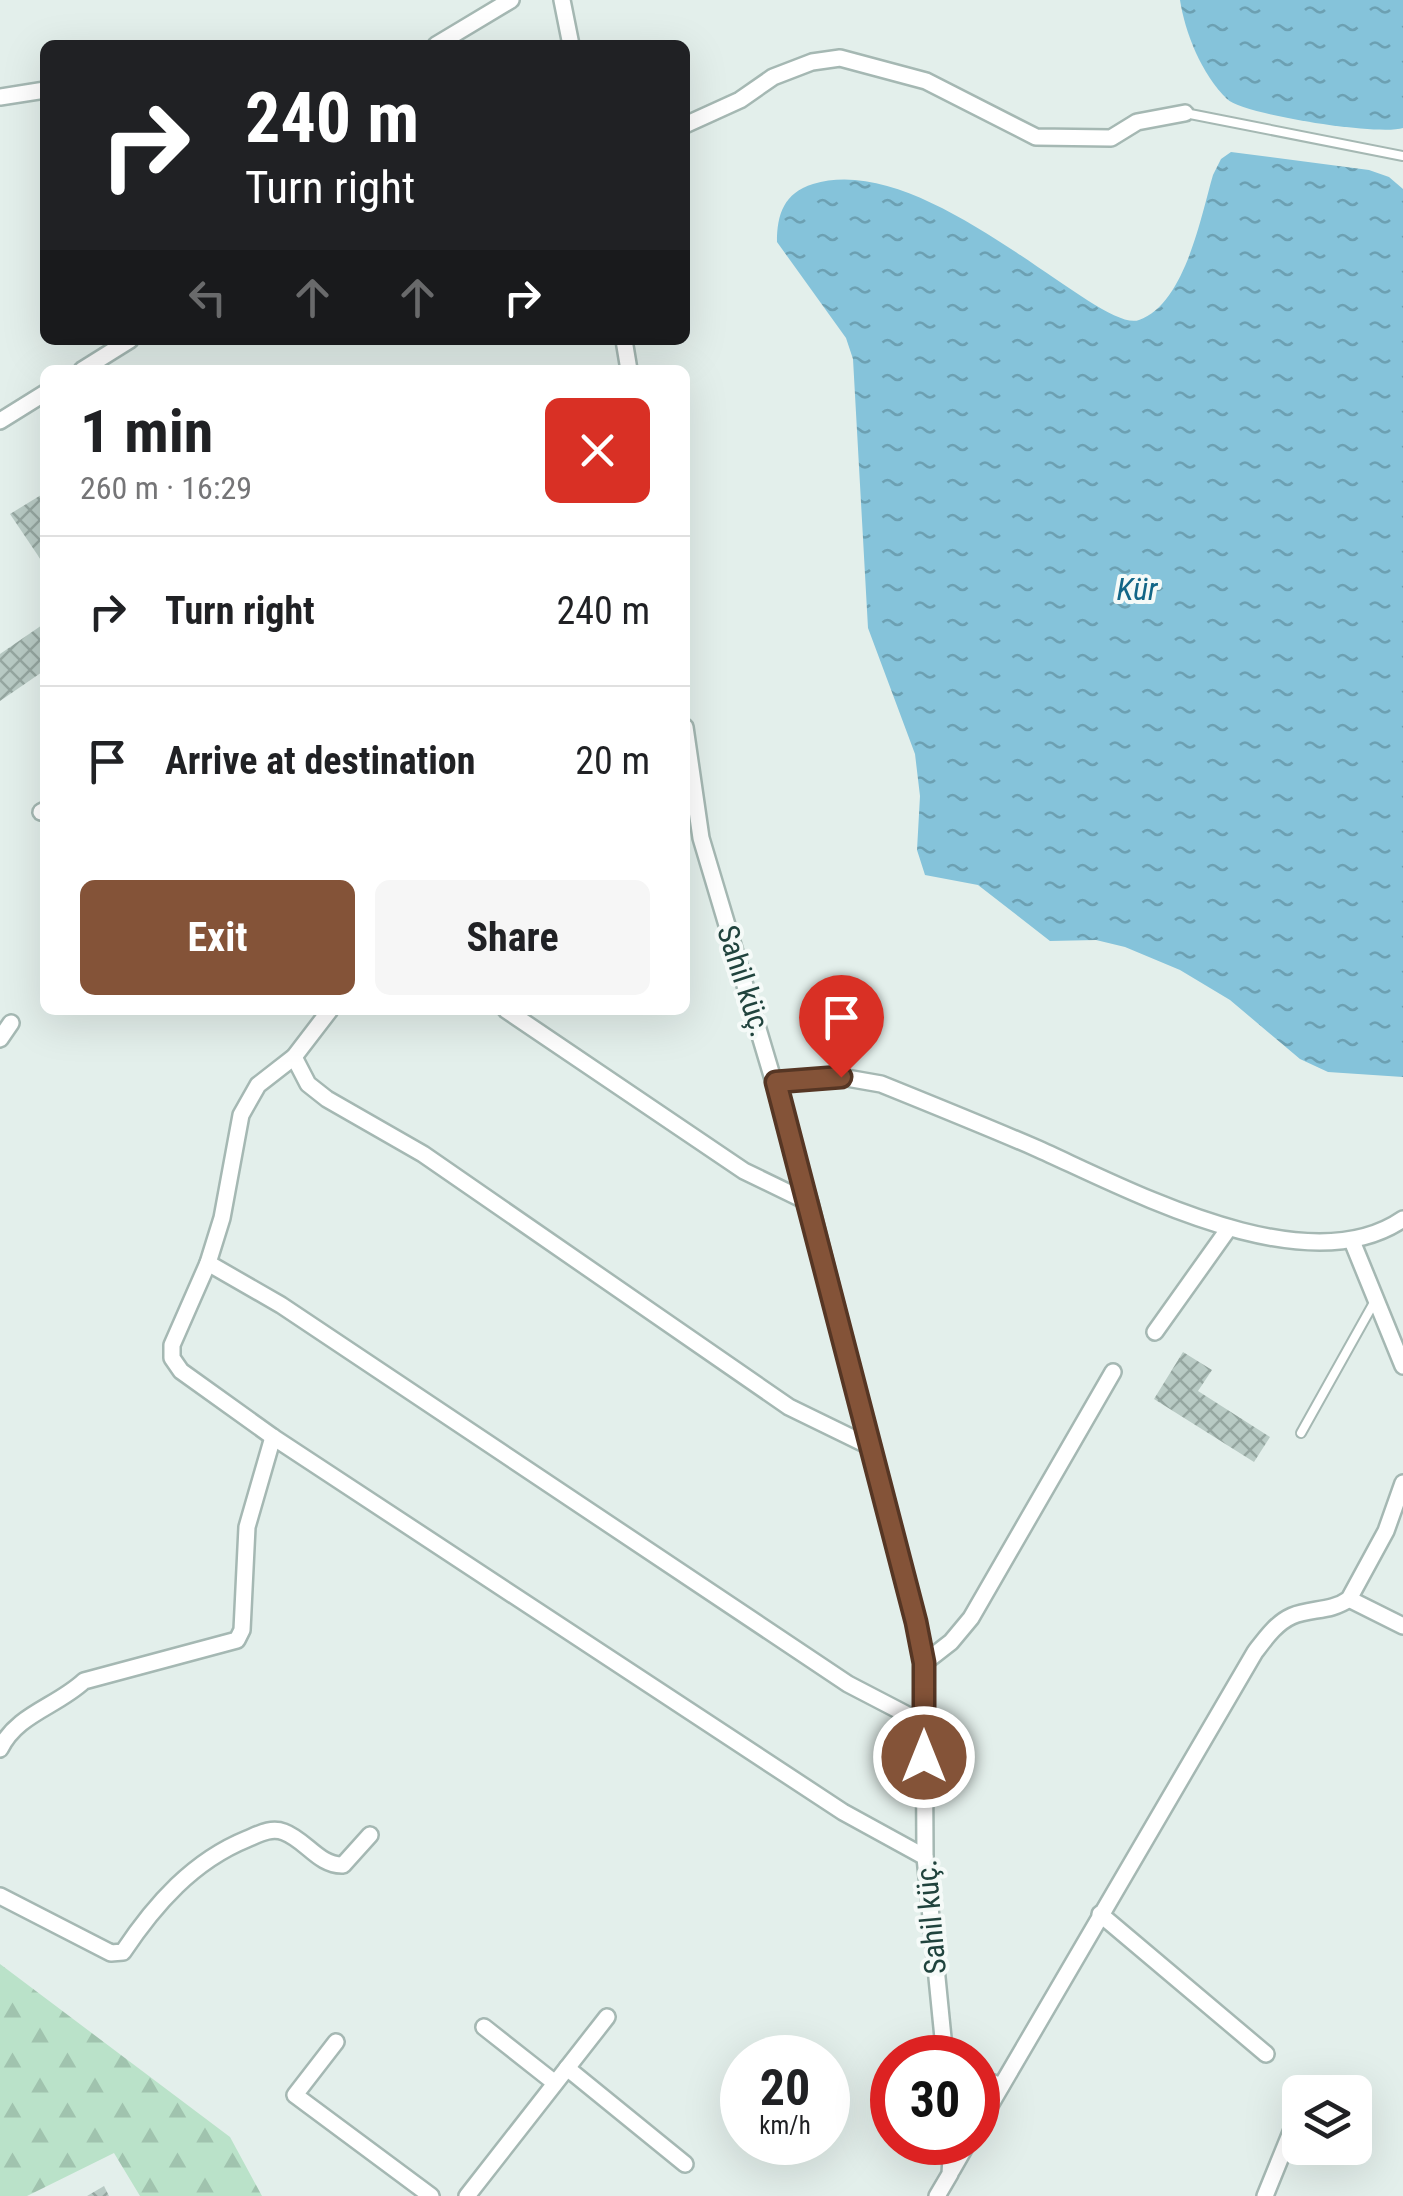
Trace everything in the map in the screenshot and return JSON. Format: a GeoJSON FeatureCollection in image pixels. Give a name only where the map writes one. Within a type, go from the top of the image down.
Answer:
{"type":"FeatureCollection","features":[{"type":"Feature","properties":{"kind":"street"},"geometry":{"type":"LineString","coordinates":[[444,40],[511,0]]}},
{"type":"Feature","properties":{"kind":"street"},"geometry":{"type":"LineString","coordinates":[[562,0],[570,40]]}},
{"type":"Feature","properties":{"kind":"street"},"geometry":{"type":"LineString","coordinates":[[690,123],[740,100],[773,77],[812,62],[840,58],[926,81],[1036,138],[1111,138],[1137,122],[1185,114]]}},
{"type":"Feature","properties":{"kind":"street"},"geometry":{"type":"LineString","coordinates":[[0,97],[40,91]]}},
{"type":"Feature","properties":{"kind":"street"},"geometry":{"type":"LineString","coordinates":[[90,365],[122,345]]}},
{"type":"Feature","properties":{"kind":"street"},"geometry":{"type":"LineString","coordinates":[[0,421],[40,396]]}},
{"type":"Feature","properties":{"kind":"street","name":"Sahil küç."},"geometry":{"type":"LineString","coordinates":[[690,764],[701,838],[810,1203],[924,1663],[925,1857],[943,2035]]}},
{"type":"Feature","properties":{"kind":"street"},"geometry":{"type":"LineString","coordinates":[[326,1015],[294,1057],[258,1085],[242,1115],[222,1218],[208,1263],[172,1346],[172,1358],[181,1371],[273,1437],[844,1812],[925,1857]]}},
{"type":"Feature","properties":{"kind":"street"},"geometry":{"type":"LineString","coordinates":[[513,1015],[744,1171],[810,1203]]}},
{"type":"Feature","properties":{"kind":"street"},"geometry":{"type":"LineString","coordinates":[[0,1039],[11,1023]]}},
{"type":"Feature","properties":{"kind":"street"},"geometry":{"type":"LineString","coordinates":[[294,1057],[308,1084],[327,1099],[423,1154],[788,1407],[868,1446]]}},
{"type":"Feature","properties":{"kind":"street"},"geometry":{"type":"LineString","coordinates":[[776,1082],[841,1077],[881,1084],[1192,1218],[1253,1236],[1352,1241],[1386,1230],[1403,1219]]}},
{"type":"Feature","properties":{"kind":"street"},"geometry":{"type":"LineString","coordinates":[[1155,1332],[1229,1228]]}},
{"type":"Feature","properties":{"kind":"street"},"geometry":{"type":"LineString","coordinates":[[1352,1241],[1403,1366]]}},
{"type":"Feature","properties":{"kind":"street"},"geometry":{"type":"LineString","coordinates":[[208,1263],[281,1304],[848,1684],[924,1723]]}},
{"type":"Feature","properties":{"kind":"street"},"geometry":{"type":"LineString","coordinates":[[924,1663],[951,1642],[970,1618],[1114,1372]]}},
{"type":"Feature","properties":{"kind":"street"},"geometry":{"type":"LineString","coordinates":[[0,1749],[15,1724],[67,1696],[84,1681],[237,1640],[242,1630],[246,1527],[273,1437]]}},
{"type":"Feature","properties":{"kind":"street"},"geometry":{"type":"LineString","coordinates":[[1001,2086],[1255,1652],[1292,1616],[1338,1606],[1349,1599],[1386,1531],[1403,1483]]}},
{"type":"Feature","properties":{"kind":"street"},"geometry":{"type":"LineString","coordinates":[[1349,1599],[1403,1626]]}},
{"type":"Feature","properties":{"kind":"street"},"geometry":{"type":"LineString","coordinates":[[0,1896],[111,1953],[123,1952],[194,1866],[213,1853],[266,1830],[281,1830],[332,1865],[343,1865],[370,1834]]}},
{"type":"Feature","properties":{"kind":"street"},"geometry":{"type":"LineString","coordinates":[[1100,1914],[1266,2054]]}},
{"type":"Feature","properties":{"kind":"street"},"geometry":{"type":"LineString","coordinates":[[467,2196],[607,2016]]}},
{"type":"Feature","properties":{"kind":"street"},"geometry":{"type":"LineString","coordinates":[[484,2026],[555,2082]]}},
{"type":"Feature","properties":{"kind":"street"},"geometry":{"type":"LineString","coordinates":[[336,2042],[295,2095],[301,2104],[430,2196]]}},
{"type":"Feature","properties":{"kind":"street"},"geometry":{"type":"LineString","coordinates":[[567,2068],[685,2164]]}},
{"type":"Feature","properties":{"kind":"street"},"geometry":{"type":"LineString","coordinates":[[1265,2196],[1282,2154]]}},
{"type":"Feature","properties":{"kind":"street"},"geometry":{"type":"LineString","coordinates":[[950,2174],[951,2165]]}},
{"type":"Feature","properties":{"kind":"street"},"geometry":{"type":"LineString","coordinates":[[938,2196],[955,2165]]}},
{"type":"Feature","properties":{"kind":"lane"},"geometry":{"type":"LineString","coordinates":[[1185,114],[1403,156]]}},
{"type":"Feature","properties":{"kind":"lane"},"geometry":{"type":"LineString","coordinates":[[1300,1433],[1376,1299]]}},
{"type":"Feature","properties":{"kind":"green space"},"geometry":{"type":"Polygon","coordinates":[[[0,1964],[230,2137],[262,2196],[140,2196],[114,2153],[27,2196],[0,2196],[0,1964]]]}},
{"type":"Feature","properties":{"kind":"water"},"geometry":{"type":"Polygon","coordinates":[[[1180,0],[1403,0],[1403,128],[1368,129],[1312,122],[1258,111],[1227,99],[1196,53],[1180,0]]]}},
{"type":"Feature","properties":{"kind":"water","name":"Kür"},"geometry":{"type":"Polygon","coordinates":[[[1231,152],[1369,170],[1389,177],[1403,189],[1403,1077],[1328,1072],[1300,1059],[1230,1000],[1180,970],[1125,947],[1096,940],[1050,941],[978,885],[925,875],[917,850],[920,796],[915,754],[868,628],[853,359],[846,338],[777,242],[781,214],[795,193],[813,184],[858,180],[906,192],[956,215],[1087,300],[1118,317],[1139,320],[1155,311],[1179,278],[1213,175],[1221,159],[1231,152]]]}},
{"type":"Feature","properties":{"kind":"building"},"geometry":{"type":"Polygon","coordinates":[[[40,496],[40,559],[10,514],[40,496]]]}},
{"type":"Feature","properties":{"kind":"building"},"geometry":{"type":"Polygon","coordinates":[[[40,626],[40,673],[0,701],[0,654],[40,626]]]}},
{"type":"Feature","properties":{"kind":"building"},"geometry":{"type":"Polygon","coordinates":[[[1183,1352],[1212,1370],[1198,1391],[1270,1437],[1254,1462],[1154,1399],[1183,1352]]]}},
{"type":"Feature","properties":{"kind":"building"},"geometry":{"type":"Polygon","coordinates":[[[104,2186],[109,2196],[87,2196],[104,2186]]]}},
{"type":"Feature","properties":{"kind":"route"},"geometry":{"type":"LineString","coordinates":[[841,1077],[776,1082],[916,1622],[924,1663],[924,1757]]}}]}
